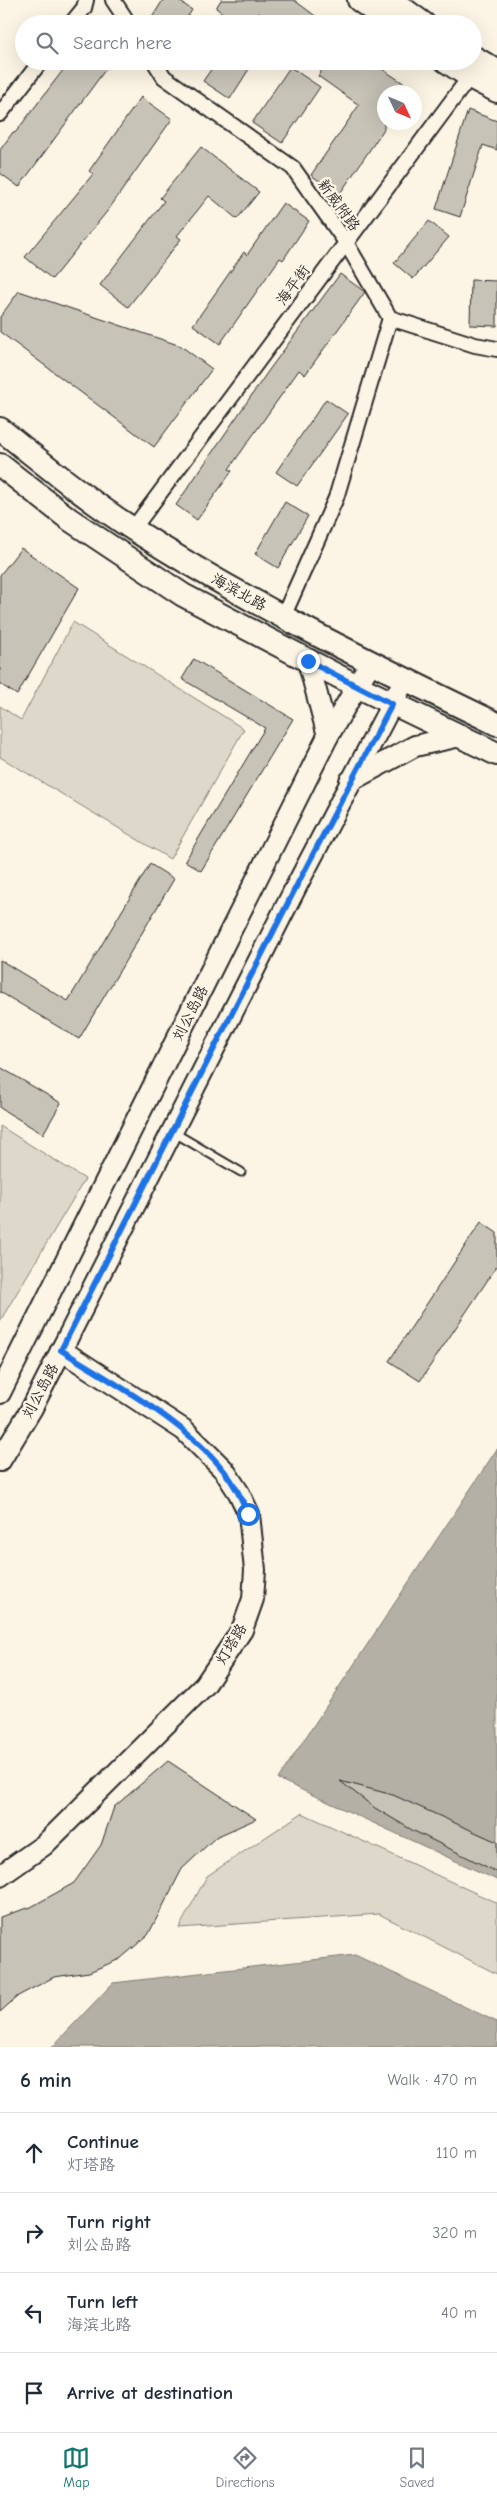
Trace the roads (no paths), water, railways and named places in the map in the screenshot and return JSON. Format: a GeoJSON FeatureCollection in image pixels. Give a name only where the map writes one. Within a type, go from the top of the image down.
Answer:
{"type":"FeatureCollection","features":[{"type":"Feature","properties":{"kind":"main road"},"geometry":{"type":"LineString","coordinates":[[359,0],[380,15]]}},
{"type":"Feature","properties":{"kind":"main road"},"geometry":{"type":"LineString","coordinates":[[391,0],[412,15]]}},
{"type":"Feature","properties":{"kind":"main road"},"geometry":{"type":"LineString","coordinates":[[482,70],[497,91]]}},
{"type":"Feature","properties":{"kind":"main road","name":"海滨北路"},"geometry":{"type":"LineString","coordinates":[[0,429],[80,492],[133,529],[243,596],[497,724]]}},
{"type":"Feature","properties":{"kind":"main road","name":"海滨北路"},"geometry":{"type":"LineString","coordinates":[[0,465],[69,519],[183,595],[392,704],[497,754]]}},
{"type":"Feature","properties":{"kind":"main road"},"geometry":{"type":"LineString","coordinates":[[308,661],[328,736]]}},
{"type":"Feature","properties":{"kind":"main road","name":"刘公岛路"},"geometry":{"type":"LineString","coordinates":[[0,1393],[328,736],[371,662]]}},
{"type":"Feature","properties":{"kind":"main road","name":"刘公岛路"},"geometry":{"type":"LineString","coordinates":[[0,1461],[32,1408],[350,781],[405,679]]}},
{"type":"Feature","properties":{"kind":"main road"},"geometry":{"type":"LineString","coordinates":[[350,781],[415,746],[460,736]]}},
{"type":"Feature","properties":{"kind":"main road","name":"灯塔路"},"geometry":{"type":"LineString","coordinates":[[0,1876],[44,1845],[205,1685],[242,1630],[253,1599],[255,1570],[248,1514],[239,1493],[224,1470],[184,1430],[61,1350]]}},
{"type":"Feature","properties":{"kind":"street"},"geometry":{"type":"LineString","coordinates":[[78,15],[84,8],[86,0]]}},
{"type":"Feature","properties":{"kind":"street"},"geometry":{"type":"LineString","coordinates":[[113,0],[123,15]]}},
{"type":"Feature","properties":{"kind":"street"},"geometry":{"type":"LineString","coordinates":[[0,114],[34,70]]}},
{"type":"Feature","properties":{"kind":"street","name":"新威附路"},"geometry":{"type":"LineString","coordinates":[[160,70],[164,77],[293,168],[345,241],[390,318]]}},
{"type":"Feature","properties":{"kind":"street","name":"海平街"},"geometry":{"type":"LineString","coordinates":[[133,529],[345,241],[478,70]]}},
{"type":"Feature","properties":{"kind":"street"},"geometry":{"type":"LineString","coordinates":[[283,617],[336,498],[390,318],[475,345],[497,349]]}},
{"type":"Feature","properties":{"kind":"lane"},"geometry":{"type":"LineString","coordinates":[[172,1132],[241,1172]]}}]}
